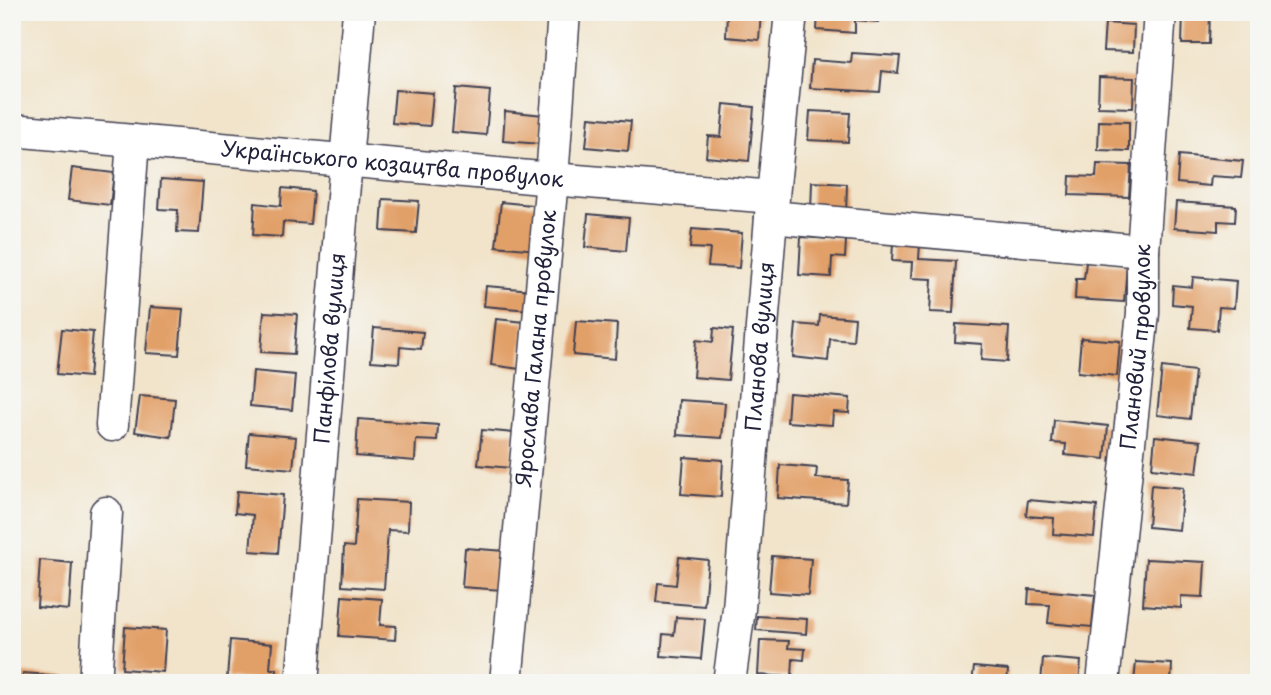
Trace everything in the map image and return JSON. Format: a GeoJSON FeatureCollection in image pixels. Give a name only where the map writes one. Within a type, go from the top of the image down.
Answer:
{"type":"FeatureCollection","features":[{"type":"Feature","properties":{"kind":"street","name":"Панфілова вулиця"},"geometry":{"type":"LineString","coordinates":[[302,683],[359,12]]}},
{"type":"Feature","properties":{"kind":"street","name":"Ярослава Галана провулок"},"geometry":{"type":"LineString","coordinates":[[506,683],[552,179],[564,12]]}},
{"type":"Feature","properties":{"kind":"street","name":"Планова вулиця"},"geometry":{"type":"LineString","coordinates":[[729,683],[739,609],[791,12]]}},
{"type":"Feature","properties":{"kind":"street","name":"Плановий провулок"},"geometry":{"type":"LineString","coordinates":[[1104,683],[1143,313],[1143,251],[1160,12]]}},
{"type":"Feature","properties":{"kind":"street","name":"Українського козацтва провулок"},"geometry":{"type":"LineString","coordinates":[[12,130],[552,179],[1143,251]]}},
{"type":"Feature","properties":{"kind":"street"},"geometry":{"type":"LineString","coordinates":[[112,425],[133,141]]}},
{"type":"Feature","properties":{"kind":"street"},"geometry":{"type":"LineString","coordinates":[[95,683],[106,513]]}},
{"type":"Feature","properties":{"kind":"building"},"geometry":{"type":"Polygon","coordinates":[[[235,12],[235,18],[193,14],[235,12]]]}},
{"type":"Feature","properties":{"kind":"building"},"geometry":{"type":"Polygon","coordinates":[[[727,12],[761,12],[759,40],[726,37],[727,12]]]}},
{"type":"Feature","properties":{"kind":"building"},"geometry":{"type":"Polygon","coordinates":[[[818,12],[879,12],[878,22],[855,20],[855,33],[817,30],[818,12]]]}},
{"type":"Feature","properties":{"kind":"building"},"geometry":{"type":"Polygon","coordinates":[[[1183,12],[1210,12],[1209,44],[1182,44],[1183,12]]]}},
{"type":"Feature","properties":{"kind":"building"},"geometry":{"type":"Polygon","coordinates":[[[1105,23],[1134,25],[1133,52],[1103,51],[1105,23]]]}},
{"type":"Feature","properties":{"kind":"building"},"geometry":{"type":"Polygon","coordinates":[[[852,53],[900,56],[898,73],[882,71],[880,92],[810,88],[812,60],[851,63],[852,53]]]}},
{"type":"Feature","properties":{"kind":"building"},"geometry":{"type":"Polygon","coordinates":[[[1099,77],[1134,78],[1133,108],[1098,107],[1099,77]]]}},
{"type":"Feature","properties":{"kind":"building"},"geometry":{"type":"Polygon","coordinates":[[[456,88],[490,91],[486,135],[452,132],[456,88]]]}},
{"type":"Feature","properties":{"kind":"building"},"geometry":{"type":"Polygon","coordinates":[[[395,90],[433,93],[430,126],[392,123],[395,90]]]}},
{"type":"Feature","properties":{"kind":"building"},"geometry":{"type":"Polygon","coordinates":[[[724,104],[754,107],[749,161],[706,157],[708,136],[721,137],[724,104]]]}},
{"type":"Feature","properties":{"kind":"building"},"geometry":{"type":"Polygon","coordinates":[[[505,111],[543,115],[541,144],[503,141],[505,111]]]}},
{"type":"Feature","properties":{"kind":"building"},"geometry":{"type":"Polygon","coordinates":[[[810,111],[850,113],[848,142],[808,140],[810,111]]]}},
{"type":"Feature","properties":{"kind":"building"},"geometry":{"type":"Polygon","coordinates":[[[589,117],[631,121],[628,151],[586,147],[589,117]]]}},
{"type":"Feature","properties":{"kind":"building"},"geometry":{"type":"Polygon","coordinates":[[[1099,121],[1129,122],[1129,151],[1098,150],[1099,121]]]}},
{"type":"Feature","properties":{"kind":"building"},"geometry":{"type":"Polygon","coordinates":[[[1179,155],[1243,161],[1241,178],[1211,176],[1210,186],[1177,183],[1179,155]]]}},
{"type":"Feature","properties":{"kind":"building"},"geometry":{"type":"Polygon","coordinates":[[[1097,164],[1131,165],[1129,197],[1069,195],[1070,176],[1096,177],[1097,164]]]}},
{"type":"Feature","properties":{"kind":"building"},"geometry":{"type":"Polygon","coordinates":[[[72,168],[114,173],[110,205],[68,200],[72,168]]]}},
{"type":"Feature","properties":{"kind":"building"},"geometry":{"type":"Polygon","coordinates":[[[161,179],[203,182],[199,233],[177,232],[178,210],[159,209],[161,179]]]}},
{"type":"Feature","properties":{"kind":"building"},"geometry":{"type":"Polygon","coordinates":[[[812,182],[847,184],[846,213],[811,211],[812,182]]]}},
{"type":"Feature","properties":{"kind":"building"},"geometry":{"type":"Polygon","coordinates":[[[282,188],[313,191],[310,224],[283,222],[282,237],[253,235],[255,203],[281,206],[282,188]]]}},
{"type":"Feature","properties":{"kind":"building"},"geometry":{"type":"Polygon","coordinates":[[[383,199],[419,201],[416,233],[381,231],[383,199]]]}},
{"type":"Feature","properties":{"kind":"building"},"geometry":{"type":"Polygon","coordinates":[[[501,202],[542,206],[537,250],[496,246],[501,202]]]}},
{"type":"Feature","properties":{"kind":"building"},"geometry":{"type":"Polygon","coordinates":[[[1176,202],[1236,206],[1235,222],[1218,221],[1218,231],[1174,228],[1176,202]]]}},
{"type":"Feature","properties":{"kind":"building"},"geometry":{"type":"Polygon","coordinates":[[[588,214],[629,218],[626,251],[585,247],[588,214]]]}},
{"type":"Feature","properties":{"kind":"building"},"geometry":{"type":"Polygon","coordinates":[[[692,229],[742,233],[739,268],[708,266],[710,249],[690,248],[692,229]]]}},
{"type":"Feature","properties":{"kind":"building"},"geometry":{"type":"Polygon","coordinates":[[[801,237],[846,240],[845,258],[832,257],[831,277],[799,275],[801,237]]]}},
{"type":"Feature","properties":{"kind":"building"},"geometry":{"type":"Polygon","coordinates":[[[893,243],[920,244],[919,259],[956,261],[953,313],[930,312],[932,279],[911,278],[912,262],[892,261],[893,243]]]}},
{"type":"Feature","properties":{"kind":"building"},"geometry":{"type":"Polygon","coordinates":[[[1086,262],[1127,265],[1124,302],[1075,299],[1076,279],[1084,279],[1086,262]]]}},
{"type":"Feature","properties":{"kind":"building"},"geometry":{"type":"Polygon","coordinates":[[[1193,277],[1236,281],[1234,308],[1219,307],[1217,330],[1190,328],[1192,306],[1172,304],[1173,285],[1192,287],[1193,277]]]}},
{"type":"Feature","properties":{"kind":"building"},"geometry":{"type":"Polygon","coordinates":[[[486,286],[532,290],[530,310],[484,306],[486,286]]]}},
{"type":"Feature","properties":{"kind":"building"},"geometry":{"type":"Polygon","coordinates":[[[150,307],[183,309],[179,355],[146,353],[150,307]]]}},
{"type":"Feature","properties":{"kind":"building"},"geometry":{"type":"Polygon","coordinates":[[[264,312],[297,314],[294,354],[261,352],[264,312]]]}},
{"type":"Feature","properties":{"kind":"building"},"geometry":{"type":"Polygon","coordinates":[[[820,315],[855,318],[853,341],[830,339],[828,361],[793,357],[796,324],[819,326],[820,315]]]}},
{"type":"Feature","properties":{"kind":"building"},"geometry":{"type":"Polygon","coordinates":[[[496,319],[525,322],[520,369],[491,365],[496,319]]]}},
{"type":"Feature","properties":{"kind":"building"},"geometry":{"type":"Polygon","coordinates":[[[576,321],[617,324],[615,359],[573,355],[576,321]]]}},
{"type":"Feature","properties":{"kind":"building"},"geometry":{"type":"Polygon","coordinates":[[[956,324],[1009,327],[1007,362],[981,360],[982,344],[955,342],[956,324]]]}},
{"type":"Feature","properties":{"kind":"building"},"geometry":{"type":"Polygon","coordinates":[[[374,328],[423,332],[421,349],[400,347],[399,363],[371,361],[374,328]]]}},
{"type":"Feature","properties":{"kind":"building"},"geometry":{"type":"Polygon","coordinates":[[[714,328],[733,330],[728,380],[693,377],[696,340],[713,342],[714,328]]]}},
{"type":"Feature","properties":{"kind":"building"},"geometry":{"type":"Polygon","coordinates":[[[62,329],[93,332],[89,377],[57,374],[62,329]]]}},
{"type":"Feature","properties":{"kind":"building"},"geometry":{"type":"Polygon","coordinates":[[[1081,338],[1120,341],[1117,376],[1078,372],[1081,338]]]}},
{"type":"Feature","properties":{"kind":"building"},"geometry":{"type":"Polygon","coordinates":[[[1162,367],[1195,371],[1190,419],[1157,415],[1162,367]]]}},
{"type":"Feature","properties":{"kind":"building"},"geometry":{"type":"Polygon","coordinates":[[[253,371],[295,375],[292,410],[250,406],[253,371]]]}},
{"type":"Feature","properties":{"kind":"building"},"geometry":{"type":"Polygon","coordinates":[[[789,393],[850,398],[849,413],[833,412],[832,425],[787,422],[789,393]]]}},
{"type":"Feature","properties":{"kind":"building"},"geometry":{"type":"Polygon","coordinates":[[[140,396],[175,399],[171,437],[135,432],[140,396]]]}},
{"type":"Feature","properties":{"kind":"building"},"geometry":{"type":"Polygon","coordinates":[[[679,400],[725,403],[722,438],[677,435],[679,400]]]}},
{"type":"Feature","properties":{"kind":"building"},"geometry":{"type":"Polygon","coordinates":[[[358,419],[438,425],[437,441],[416,440],[415,461],[356,456],[358,419]]]}},
{"type":"Feature","properties":{"kind":"building"},"geometry":{"type":"Polygon","coordinates":[[[1054,420],[1108,426],[1105,459],[1065,455],[1066,444],[1052,443],[1054,420]]]}},
{"type":"Feature","properties":{"kind":"building"},"geometry":{"type":"Polygon","coordinates":[[[482,430],[514,433],[511,468],[478,465],[482,430]]]}},
{"type":"Feature","properties":{"kind":"building"},"geometry":{"type":"Polygon","coordinates":[[[249,433],[296,437],[293,469],[246,465],[249,433]]]}},
{"type":"Feature","properties":{"kind":"building"},"geometry":{"type":"Polygon","coordinates":[[[1155,436],[1201,441],[1197,473],[1152,468],[1155,436]]]}},
{"type":"Feature","properties":{"kind":"building"},"geometry":{"type":"Polygon","coordinates":[[[684,457],[723,460],[721,497],[681,494],[684,457]]]}},
{"type":"Feature","properties":{"kind":"building"},"geometry":{"type":"Polygon","coordinates":[[[780,465],[817,468],[816,478],[848,480],[846,503],[778,498],[780,465]]]}},
{"type":"Feature","properties":{"kind":"building"},"geometry":{"type":"Polygon","coordinates":[[[1151,485],[1183,488],[1179,530],[1148,527],[1151,485]]]}},
{"type":"Feature","properties":{"kind":"building"},"geometry":{"type":"Polygon","coordinates":[[[237,491],[283,495],[278,553],[250,551],[253,515],[235,513],[237,491]]]}},
{"type":"Feature","properties":{"kind":"building"},"geometry":{"type":"Polygon","coordinates":[[[357,499],[409,502],[408,531],[388,530],[384,589],[342,586],[344,546],[354,547],[357,499]]]}},
{"type":"Feature","properties":{"kind":"building"},"geometry":{"type":"Polygon","coordinates":[[[1028,500],[1097,506],[1094,537],[1053,534],[1054,518],[1026,516],[1028,500]]]}},
{"type":"Feature","properties":{"kind":"building"},"geometry":{"type":"Polygon","coordinates":[[[465,548],[505,551],[502,590],[462,587],[465,548]]]}},
{"type":"Feature","properties":{"kind":"building"},"geometry":{"type":"Polygon","coordinates":[[[772,556],[811,559],[808,595],[769,592],[772,556]]]}},
{"type":"Feature","properties":{"kind":"building"},"geometry":{"type":"Polygon","coordinates":[[[679,557],[708,560],[704,606],[656,602],[658,583],[676,585],[679,557]]]}},
{"type":"Feature","properties":{"kind":"building"},"geometry":{"type":"Polygon","coordinates":[[[1146,559],[1205,562],[1203,597],[1181,596],[1181,608],[1143,605],[1146,559]]]}},
{"type":"Feature","properties":{"kind":"building"},"geometry":{"type":"Polygon","coordinates":[[[40,560],[72,563],[69,610],[37,607],[40,560]]]}},
{"type":"Feature","properties":{"kind":"building"},"geometry":{"type":"Polygon","coordinates":[[[1029,589],[1095,595],[1092,627],[1048,623],[1050,605],[1028,604],[1029,589]]]}},
{"type":"Feature","properties":{"kind":"building"},"geometry":{"type":"Polygon","coordinates":[[[342,596],[382,599],[380,625],[396,626],[395,640],[339,636],[342,596]]]}},
{"type":"Feature","properties":{"kind":"building"},"geometry":{"type":"Polygon","coordinates":[[[757,616],[807,619],[806,634],[756,630],[757,616]]]}},
{"type":"Feature","properties":{"kind":"building"},"geometry":{"type":"Polygon","coordinates":[[[676,617],[705,619],[701,659],[661,656],[663,634],[674,635],[676,617]]]}},
{"type":"Feature","properties":{"kind":"building"},"geometry":{"type":"Polygon","coordinates":[[[125,627],[166,630],[163,672],[122,669],[125,627]]]}},
{"type":"Feature","properties":{"kind":"building"},"geometry":{"type":"Polygon","coordinates":[[[230,640],[272,644],[270,669],[277,669],[276,681],[227,678],[230,640]]]}},
{"type":"Feature","properties":{"kind":"building"},"geometry":{"type":"Polygon","coordinates":[[[760,640],[789,641],[788,648],[805,649],[804,660],[793,659],[792,677],[758,675],[760,640]]]}},
{"type":"Feature","properties":{"kind":"building"},"geometry":{"type":"Polygon","coordinates":[[[1043,658],[1081,661],[1079,683],[1041,683],[1043,658]]]}},
{"type":"Feature","properties":{"kind":"building"},"geometry":{"type":"Polygon","coordinates":[[[1136,662],[1172,664],[1171,683],[1134,683],[1136,662]]]}},
{"type":"Feature","properties":{"kind":"building"},"geometry":{"type":"Polygon","coordinates":[[[974,667],[1008,670],[1007,683],[972,683],[974,667]]]}},
{"type":"Feature","properties":{"kind":"building"},"geometry":{"type":"Polygon","coordinates":[[[23,673],[63,676],[62,683],[22,683],[23,673]]]}}]}
